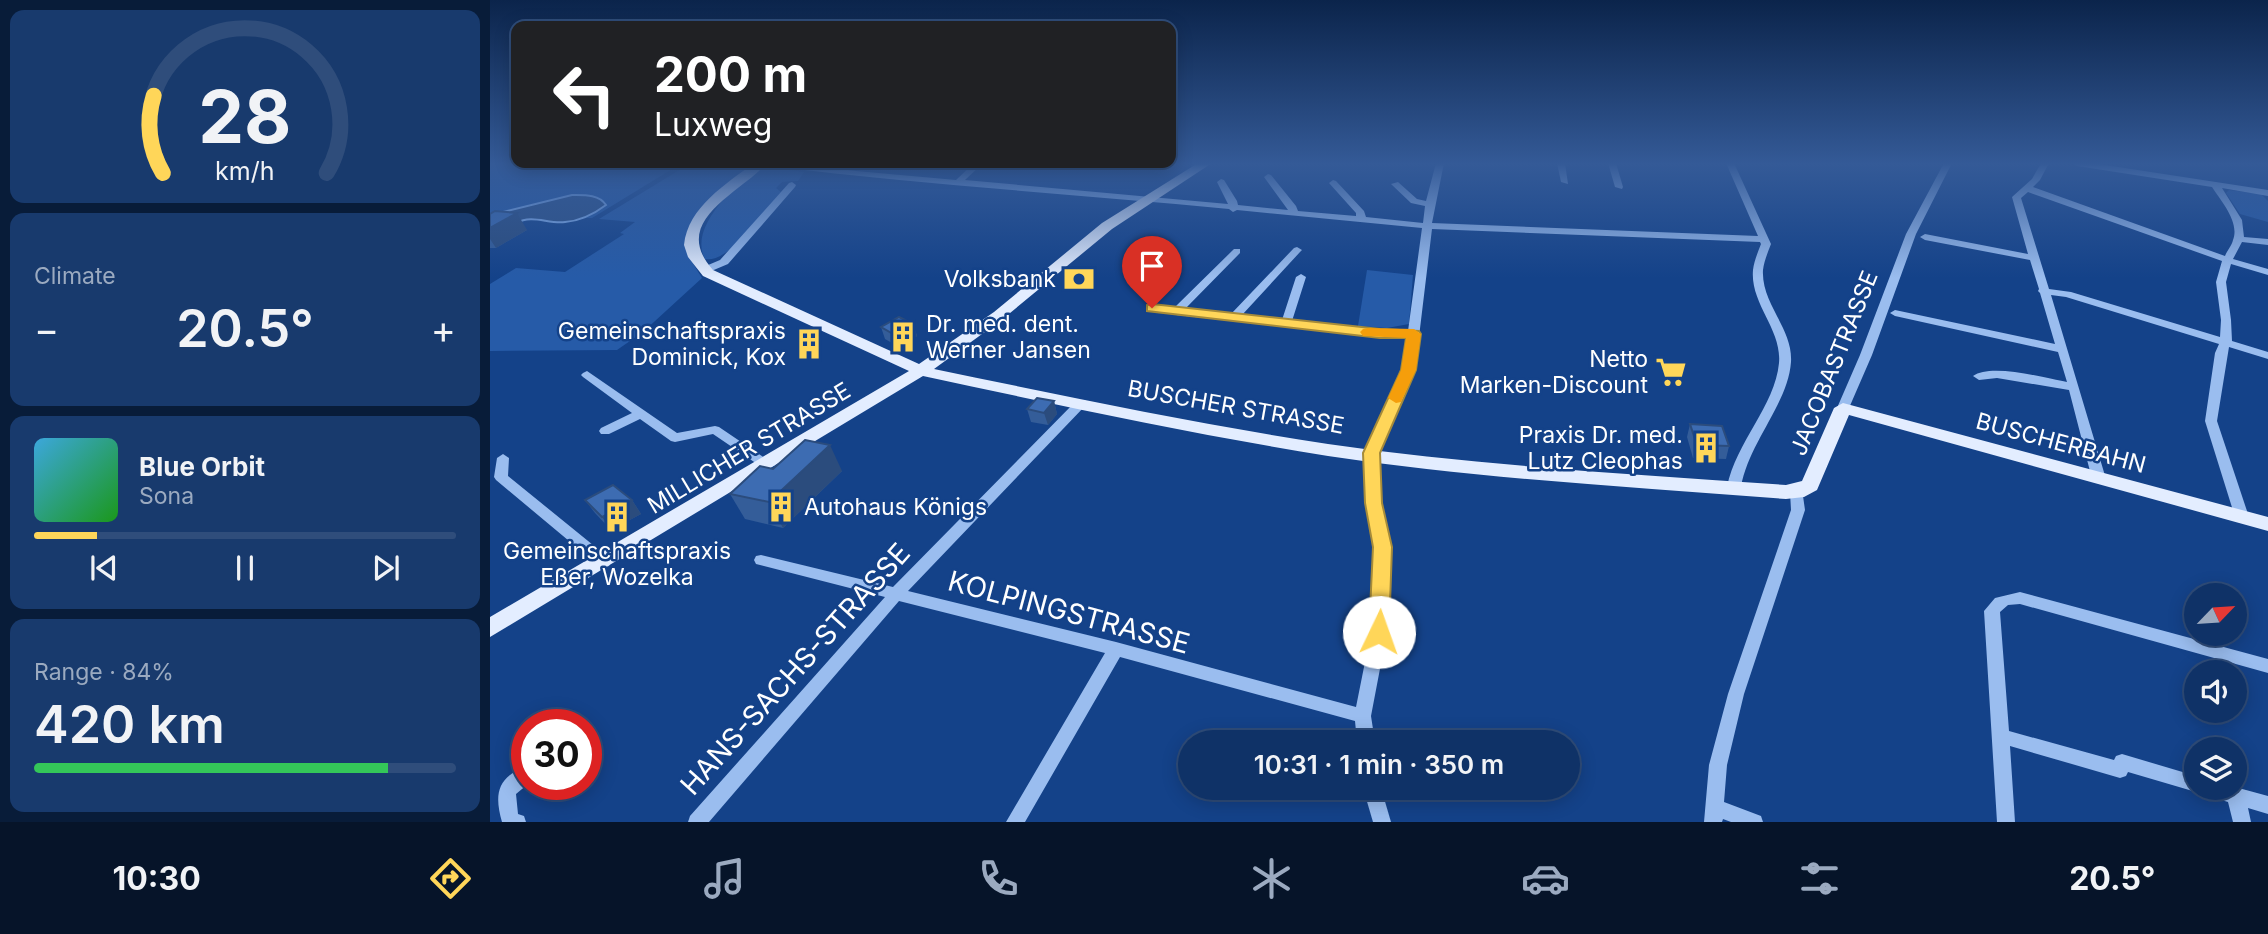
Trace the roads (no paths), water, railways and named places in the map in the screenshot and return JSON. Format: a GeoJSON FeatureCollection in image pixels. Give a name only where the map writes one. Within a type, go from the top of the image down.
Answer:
{"type":"FeatureCollection","features":[{"type":"Feature","properties":{"kind":"main road"},"geometry":{"type":"LineString","coordinates":[[705,270],[695,258],[690,244],[694,229],[713,201]]}},
{"type":"Feature","properties":{"kind":"main road","name":"MILLICHER STRASSE"},"geometry":{"type":"LineString","coordinates":[[490,628],[922,371],[999,315],[1107,226],[1142,201]]}},
{"type":"Feature","properties":{"kind":"main road","name":"BUSCHER STRASSE"},"geometry":{"type":"LineString","coordinates":[[705,270],[746,292],[922,371],[1205,430],[1330,450],[1515,472],[1797,492]]}},
{"type":"Feature","properties":{"kind":"main road","name":"BUSCHERBAHN"},"geometry":{"type":"LineString","coordinates":[[1843,408],[2268,524]]}},
{"type":"Feature","properties":{"kind":"main road","name":"JACOBASTRASSE"},"geometry":{"type":"LineString","coordinates":[[1797,492],[1810,485],[1843,408]]}},
{"type":"Feature","properties":{"kind":"street"},"geometry":{"type":"LineString","coordinates":[[705,270],[724,262],[778,201]]}},
{"type":"Feature","properties":{"kind":"street"},"geometry":{"type":"LineString","coordinates":[[1166,201],[1427,226],[1764,239]]}},
{"type":"Feature","properties":{"kind":"street"},"geometry":{"type":"LineString","coordinates":[[1233,201],[1233,209]]}},
{"type":"Feature","properties":{"kind":"street"},"geometry":{"type":"LineString","coordinates":[[1288,201],[1293,208],[1293,214]]}},
{"type":"Feature","properties":{"kind":"street"},"geometry":{"type":"LineString","coordinates":[[1350,201],[1361,213],[1361,220]]}},
{"type":"Feature","properties":{"kind":"street"},"geometry":{"type":"LineString","coordinates":[[1365,730],[1363,716],[1379,632],[1383,547],[1373,503],[1371,453],[1409,370],[1430,204],[1416,201]]}},
{"type":"Feature","properties":{"kind":"street"},"geometry":{"type":"LineString","coordinates":[[1734,487],[1738,466],[1772,399],[1785,363],[1780,334],[1760,290],[1758,270],[1766,244],[1747,201]]}},
{"type":"Feature","properties":{"kind":"street","name":"JACOBASTRASSE"},"geometry":{"type":"LineString","coordinates":[[1843,408],[1866,355],[1911,233],[1928,201]]}},
{"type":"Feature","properties":{"kind":"street"},"geometry":{"type":"LineString","coordinates":[[2017,201],[2099,479]]}},
{"type":"Feature","properties":{"kind":"street"},"geometry":{"type":"LineString","coordinates":[[2063,201],[2268,272]]}},
{"type":"Feature","properties":{"kind":"street"},"geometry":{"type":"LineString","coordinates":[[2225,201],[2237,220],[2239,239],[2227,260],[2221,282],[2226,341],[2221,353],[2211,421],[2242,517]]}},
{"type":"Feature","properties":{"kind":"street"},"geometry":{"type":"LineString","coordinates":[[1924,237],[2035,258]]}},
{"type":"Feature","properties":{"kind":"street"},"geometry":{"type":"LineString","coordinates":[[2239,239],[2268,242]]}},
{"type":"Feature","properties":{"kind":"street"},"geometry":{"type":"LineString","coordinates":[[1233,318],[1297,250]]}},
{"type":"Feature","properties":{"kind":"street"},"geometry":{"type":"LineString","coordinates":[[1176,312],[1237,251]]}},
{"type":"Feature","properties":{"kind":"street"},"geometry":{"type":"LineString","coordinates":[[1286,324],[1301,277]]}},
{"type":"Feature","properties":{"kind":"street"},"geometry":{"type":"LineString","coordinates":[[2043,291],[2067,294],[2268,356]]}},
{"type":"Feature","properties":{"kind":"street"},"geometry":{"type":"LineString","coordinates":[[1152,308],[1380,334],[1414,334]]}},
{"type":"Feature","properties":{"kind":"street"},"geometry":{"type":"LineString","coordinates":[[1895,313],[2061,349]]}},
{"type":"Feature","properties":{"kind":"street"},"geometry":{"type":"LineString","coordinates":[[1979,376],[1997,374],[2074,387]]}},
{"type":"Feature","properties":{"kind":"street"},"geometry":{"type":"LineString","coordinates":[[587,375],[675,438],[715,430],[768,465]]}},
{"type":"Feature","properties":{"kind":"street","name":"HANS-SACHS-STRASSE"},"geometry":{"type":"LineString","coordinates":[[697,822],[895,594],[1081,403]]}},
{"type":"Feature","properties":{"kind":"street"},"geometry":{"type":"LineString","coordinates":[[605,431],[641,414]]}},
{"type":"Feature","properties":{"kind":"street"},"geometry":{"type":"LineString","coordinates":[[503,458],[500,477],[604,562]]}},
{"type":"Feature","properties":{"kind":"street"},"geometry":{"type":"LineString","coordinates":[[1754,822],[1713,815],[1718,765],[1736,694],[1798,510],[1797,492]]}},
{"type":"Feature","properties":{"kind":"street","name":"KOLPINGSTRASSE"},"geometry":{"type":"LineString","coordinates":[[761,561],[1116,649],[1363,716]]}},
{"type":"Feature","properties":{"kind":"street"},"geometry":{"type":"LineString","coordinates":[[2006,822],[1992,611],[1997,603],[2005,598],[2020,598],[2268,666]]}},
{"type":"Feature","properties":{"kind":"street"},"geometry":{"type":"LineString","coordinates":[[1015,822],[1116,649]]}},
{"type":"Feature","properties":{"kind":"street"},"geometry":{"type":"LineString","coordinates":[[2000,736],[2120,770],[2122,762],[2184,780]]}},
{"type":"Feature","properties":{"kind":"street"},"geometry":{"type":"LineString","coordinates":[[511,787],[506,791],[510,819],[517,822]]}},
{"type":"Feature","properties":{"kind":"street"},"geometry":{"type":"LineString","coordinates":[[2247,799],[2268,805]]}},
{"type":"Feature","properties":{"kind":"street"},"geometry":{"type":"LineString","coordinates":[[1376,800],[1382,822]]}},
{"type":"Feature","properties":{"kind":"street"},"geometry":{"type":"LineString","coordinates":[[2237,800],[2242,822]]}},
{"type":"Feature","properties":{"kind":"place","name":"Volksbank"},"geometry":{"type":"Point","coordinates":[1079,279]}},
{"type":"Feature","properties":{"kind":"place","name":"Dr. med. dent. Werner Jansen"},"geometry":{"type":"Point","coordinates":[903,337]}},
{"type":"Feature","properties":{"kind":"place","name":"Gemeinschaftspraxis Dominick, Kox"},"geometry":{"type":"Point","coordinates":[809,344]}},
{"type":"Feature","properties":{"kind":"place","name":"Netto Marken-Discount"},"geometry":{"type":"Point","coordinates":[1671,372]}},
{"type":"Feature","properties":{"kind":"place","name":"Praxis Dr. med. Lutz Cleophas"},"geometry":{"type":"Point","coordinates":[1706,448]}},
{"type":"Feature","properties":{"kind":"place","name":"Autohaus Königs"},"geometry":{"type":"Point","coordinates":[781,507]}},
{"type":"Feature","properties":{"kind":"place","name":"Gemeinschaftspraxis Eßer, Wozelka"},"geometry":{"type":"Point","coordinates":[617,517]}}]}
